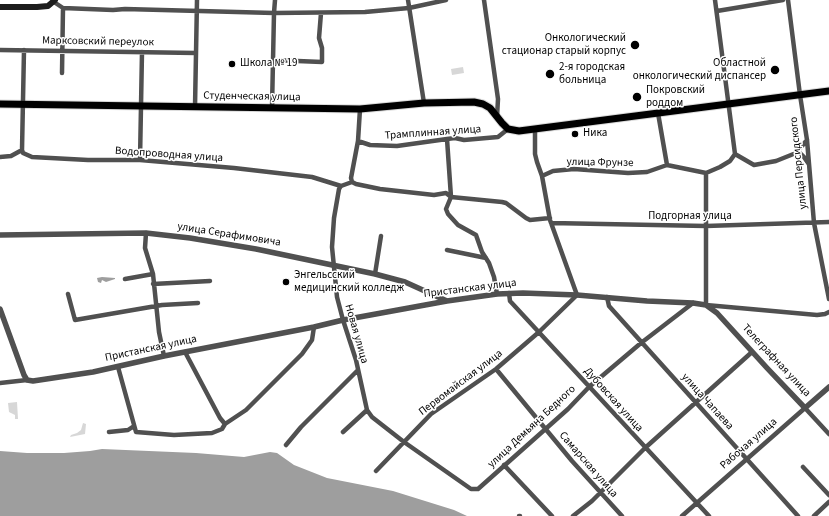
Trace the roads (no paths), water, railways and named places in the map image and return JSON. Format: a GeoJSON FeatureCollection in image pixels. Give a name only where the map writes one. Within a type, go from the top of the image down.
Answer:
{"type":"FeatureCollection","features":[{"type":"Feature","properties":{"kind":"main road"},"geometry":{"type":"LineString","coordinates":[[0,7],[43,7],[48,6],[54,1]]}},
{"type":"Feature","properties":{"kind":"main road"},"geometry":{"type":"LineString","coordinates":[[508,129],[519,131],[829,91]]}},
{"type":"Feature","properties":{"kind":"main road","name":"Студенческая улица"},"geometry":{"type":"LineString","coordinates":[[0,104],[360,109],[424,103],[474,102],[483,104],[490,108],[508,129]]}},
{"type":"Feature","properties":{"kind":"street"},"geometry":{"type":"LineString","coordinates":[[194,107],[197,0]]}},
{"type":"Feature","properties":{"kind":"street"},"geometry":{"type":"LineString","coordinates":[[272,108],[275,0]]}},
{"type":"Feature","properties":{"kind":"street"},"geometry":{"type":"LineString","coordinates":[[408,0],[424,103]]}},
{"type":"Feature","properties":{"kind":"street"},"geometry":{"type":"LineString","coordinates":[[54,1],[63,8],[274,13],[365,12],[409,8],[446,0]]}},
{"type":"Feature","properties":{"kind":"street"},"geometry":{"type":"LineString","coordinates":[[484,0],[498,99],[498,117]]}},
{"type":"Feature","properties":{"kind":"street"},"geometry":{"type":"LineString","coordinates":[[658,113],[667,165],[706,173],[730,161],[736,154],[715,0]]}},
{"type":"Feature","properties":{"kind":"street"},"geometry":{"type":"LineString","coordinates":[[717,11],[783,0]]}},
{"type":"Feature","properties":{"kind":"street","name":"улица Персидского"},"geometry":{"type":"LineString","coordinates":[[788,0],[800,95],[808,140],[814,223],[829,299]]}},
{"type":"Feature","properties":{"kind":"street"},"geometry":{"type":"LineString","coordinates":[[62,73],[63,8]]}},
{"type":"Feature","properties":{"kind":"street"},"geometry":{"type":"LineString","coordinates":[[273,60],[322,62],[322,48],[319,38],[321,12]]}},
{"type":"Feature","properties":{"kind":"street","name":"Марксовский переулок"},"geometry":{"type":"LineString","coordinates":[[0,50],[196,53]]}},
{"type":"Feature","properties":{"kind":"street"},"geometry":{"type":"LineString","coordinates":[[0,157],[11,156],[22,150],[24,50]]}},
{"type":"Feature","properties":{"kind":"street"},"geometry":{"type":"LineString","coordinates":[[140,160],[142,52]]}},
{"type":"Feature","properties":{"kind":"street"},"geometry":{"type":"LineString","coordinates":[[352,182],[351,178],[358,141],[360,109]]}},
{"type":"Feature","properties":{"kind":"street","name":"Трамплинная улица"},"geometry":{"type":"LineString","coordinates":[[358,141],[370,145],[397,146],[456,138],[464,140],[498,137],[508,129]]}},
{"type":"Feature","properties":{"kind":"street"},"geometry":{"type":"LineString","coordinates":[[535,129],[535,154],[542,176],[550,218],[577,294]]}},
{"type":"Feature","properties":{"kind":"street"},"geometry":{"type":"LineString","coordinates":[[447,139],[451,197],[446,209],[448,214],[458,225],[476,235],[494,277],[497,294]]}},
{"type":"Feature","properties":{"kind":"street"},"geometry":{"type":"LineString","coordinates":[[736,154],[754,165],[776,161],[796,153],[808,140]]}},
{"type":"Feature","properties":{"kind":"street","name":"Водопроводная улица"},"geometry":{"type":"LineString","coordinates":[[22,150],[23,153],[32,157],[88,160],[140,160],[234,168],[312,177],[341,186]]}},
{"type":"Feature","properties":{"kind":"street"},"geometry":{"type":"LineString","coordinates":[[796,153],[800,153],[809,164]]}},
{"type":"Feature","properties":{"kind":"street","name":"улица Фрунзе"},"geometry":{"type":"LineString","coordinates":[[542,176],[553,172],[574,169],[628,173],[647,172],[667,165]]}},
{"type":"Feature","properties":{"kind":"street"},"geometry":{"type":"LineString","coordinates":[[706,173],[706,305]]}},
{"type":"Feature","properties":{"kind":"street"},"geometry":{"type":"LineString","coordinates":[[341,186],[352,182],[380,189],[434,195],[446,193],[451,197],[502,202],[530,220],[550,218]]}},
{"type":"Feature","properties":{"kind":"street","name":"Новая улица"},"geometry":{"type":"LineString","coordinates":[[341,186],[339,189],[334,218],[332,247],[336,297],[356,360],[368,410],[372,417],[404,442],[471,489],[478,489]]}},
{"type":"Feature","properties":{"kind":"street","name":"Подгорная улица"},"geometry":{"type":"LineString","coordinates":[[552,223],[629,226],[706,226],[829,222]]}},
{"type":"Feature","properties":{"kind":"street"},"geometry":{"type":"LineString","coordinates":[[146,233],[145,248],[152,274],[159,332],[164,356]]}},
{"type":"Feature","properties":{"kind":"street","name":"улица Серафимовича"},"geometry":{"type":"LineString","coordinates":[[0,235],[146,233],[223,243],[375,274],[405,282],[447,301]]}},
{"type":"Feature","properties":{"kind":"street"},"geometry":{"type":"LineString","coordinates":[[375,274],[381,236]]}},
{"type":"Feature","properties":{"kind":"street"},"geometry":{"type":"LineString","coordinates":[[447,250],[486,258]]}},
{"type":"Feature","properties":{"kind":"street"},"geometry":{"type":"LineString","coordinates":[[125,279],[152,274]]}},
{"type":"Feature","properties":{"kind":"street"},"geometry":{"type":"LineString","coordinates":[[153,284],[210,281]]}},
{"type":"Feature","properties":{"kind":"street","name":"Дубовская улица"},"geometry":{"type":"LineString","coordinates":[[509,293],[510,301],[709,516]]}},
{"type":"Feature","properties":{"kind":"street"},"geometry":{"type":"LineString","coordinates":[[68,294],[75,320],[156,306],[198,304]]}},
{"type":"Feature","properties":{"kind":"street","name":"Пристанская улица"},"geometry":{"type":"LineString","coordinates":[[0,383],[27,380],[33,382],[118,367],[164,356],[343,320],[447,301],[497,294],[577,294],[817,315],[829,312]]}},
{"type":"Feature","properties":{"kind":"street","name":"Первомайская улица"},"geometry":{"type":"LineString","coordinates":[[376,471],[431,414],[496,369],[539,332],[577,294]]}},
{"type":"Feature","properties":{"kind":"street","name":"улица Чапаева"},"geometry":{"type":"LineString","coordinates":[[607,297],[608,306],[798,516]]}},
{"type":"Feature","properties":{"kind":"street","name":"улица Демьяна Бедного"},"geometry":{"type":"LineString","coordinates":[[478,489],[568,409],[589,387],[641,343],[693,303]]}},
{"type":"Feature","properties":{"kind":"street","name":"Телеграфная улица"},"geometry":{"type":"LineString","coordinates":[[706,305],[718,313],[752,352],[829,434]]}},
{"type":"Feature","properties":{"kind":"street"},"geometry":{"type":"LineString","coordinates":[[0,309],[22,372],[27,380]]}},
{"type":"Feature","properties":{"kind":"street"},"geometry":{"type":"LineString","coordinates":[[118,367],[136,432],[174,435],[212,433],[222,430],[225,424],[246,410],[302,354],[312,340],[314,327]]}},
{"type":"Feature","properties":{"kind":"street"},"geometry":{"type":"LineString","coordinates":[[185,352],[216,412],[225,424]]}},
{"type":"Feature","properties":{"kind":"street"},"geometry":{"type":"LineString","coordinates":[[573,516],[592,500],[645,448],[752,352]]}},
{"type":"Feature","properties":{"kind":"street","name":"Самарская улица"},"geometry":{"type":"LineString","coordinates":[[496,369],[622,516]]}},
{"type":"Feature","properties":{"kind":"street"},"geometry":{"type":"LineString","coordinates":[[286,445],[301,426],[358,370]]}},
{"type":"Feature","properties":{"kind":"street","name":"Рабочая улица"},"geometry":{"type":"LineString","coordinates":[[682,516],[829,387]]}},
{"type":"Feature","properties":{"kind":"street"},"geometry":{"type":"LineString","coordinates":[[343,432],[368,410]]}},
{"type":"Feature","properties":{"kind":"street"},"geometry":{"type":"LineString","coordinates":[[109,432],[128,430],[134,426]]}},
{"type":"Feature","properties":{"kind":"street"},"geometry":{"type":"LineString","coordinates":[[504,465],[552,516]]}},
{"type":"Feature","properties":{"kind":"street"},"geometry":{"type":"LineString","coordinates":[[804,467],[829,495]]}},
{"type":"Feature","properties":{"kind":"street"},"geometry":{"type":"LineString","coordinates":[[814,516],[829,502]]}},
{"type":"Feature","properties":{"kind":"place","name":"Онкологический стационар старый корпус"},"geometry":{"type":"Point","coordinates":[635,45]}},
{"type":"Feature","properties":{"kind":"place","name":"Школа № 19"},"geometry":{"type":"Point","coordinates":[232,64]}},
{"type":"Feature","properties":{"kind":"place","name":"Областной онкологический диспансер"},"geometry":{"type":"Point","coordinates":[775,70]}},
{"type":"Feature","properties":{"kind":"place","name":"2-я городская больница"},"geometry":{"type":"Point","coordinates":[550,74]}},
{"type":"Feature","properties":{"kind":"place","name":"Покровский роддом"},"geometry":{"type":"Point","coordinates":[637,97]}},
{"type":"Feature","properties":{"kind":"place","name":"Ника"},"geometry":{"type":"Point","coordinates":[575,134]}},
{"type":"Feature","properties":{"kind":"place","name":"Энгельсский медицинский колледж"},"geometry":{"type":"Point","coordinates":[286,282]}}]}
